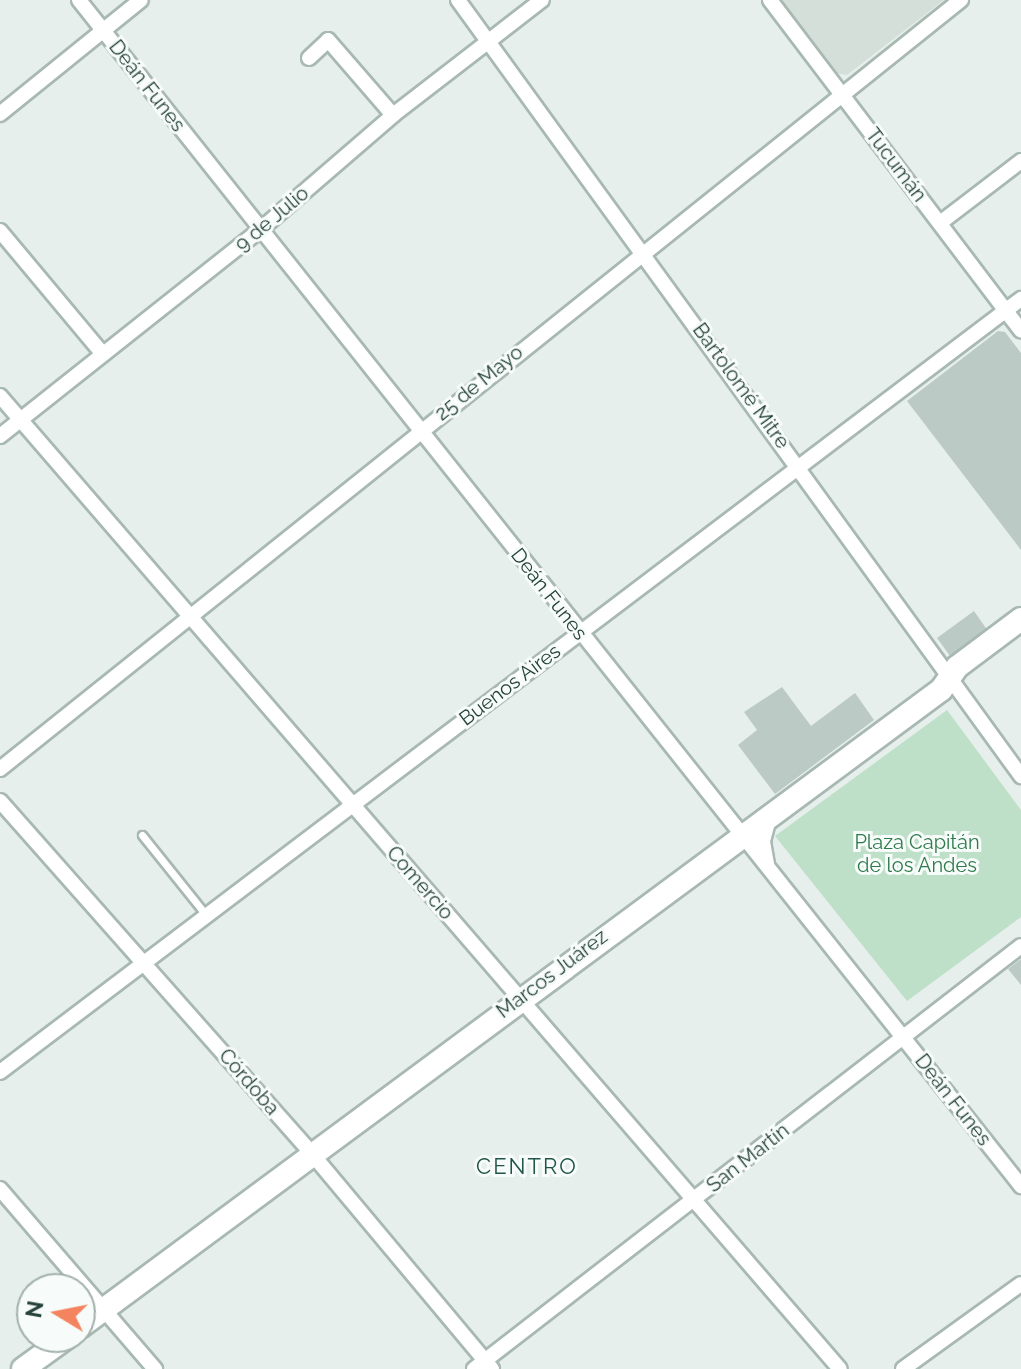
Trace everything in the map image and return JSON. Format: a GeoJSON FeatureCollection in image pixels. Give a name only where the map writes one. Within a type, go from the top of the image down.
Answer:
{"type":"FeatureCollection","features":[{"type":"Feature","properties":{"kind":"main road","name":"Marcos Juárez"},"geometry":{"type":"LineString","coordinates":[[96,1316],[776,808],[941,690],[950,678],[1021,619]]}},
{"type":"Feature","properties":{"kind":"main road"},"geometry":{"type":"LineString","coordinates":[[23,1369],[45,1353]]}},
{"type":"Feature","properties":{"kind":"street","name":"Deán Funes"},"geometry":{"type":"LineString","coordinates":[[79,0],[1021,1186]]}},
{"type":"Feature","properties":{"kind":"street"},"geometry":{"type":"LineString","coordinates":[[0,114],[141,0]]}},
{"type":"Feature","properties":{"kind":"street","name":"Bartolomé Mitre"},"geometry":{"type":"LineString","coordinates":[[458,0],[1021,776]]}},
{"type":"Feature","properties":{"kind":"street","name":"9 de Julio"},"geometry":{"type":"LineString","coordinates":[[0,436],[260,230],[393,115],[542,0]]}},
{"type":"Feature","properties":{"kind":"street","name":"Tucumán"},"geometry":{"type":"LineString","coordinates":[[770,0],[1021,331]]}},
{"type":"Feature","properties":{"kind":"street","name":"25 de Mayo"},"geometry":{"type":"LineString","coordinates":[[0,769],[642,251],[961,0]]}},
{"type":"Feature","properties":{"kind":"street"},"geometry":{"type":"LineString","coordinates":[[309,58],[328,40],[393,115]]}},
{"type":"Feature","properties":{"kind":"street"},"geometry":{"type":"LineString","coordinates":[[940,223],[1021,161]]}},
{"type":"Feature","properties":{"kind":"street"},"geometry":{"type":"LineString","coordinates":[[0,231],[103,354]]}},
{"type":"Feature","properties":{"kind":"street","name":"Buenos Aires"},"geometry":{"type":"LineString","coordinates":[[0,1072],[1021,299]]}},
{"type":"Feature","properties":{"kind":"street","name":"Comercio"},"geometry":{"type":"LineString","coordinates":[[0,396],[840,1369]]}},
{"type":"Feature","properties":{"kind":"street","name":"Córdoba"},"geometry":{"type":"LineString","coordinates":[[0,801],[313,1155],[483,1366]]}},
{"type":"Feature","properties":{"kind":"street"},"geometry":{"type":"LineString","coordinates":[[769,869],[763,833],[776,808]]}},
{"type":"Feature","properties":{"kind":"street","name":"San Martín"},"geometry":{"type":"LineString","coordinates":[[483,1366],[1021,946]]}},
{"type":"Feature","properties":{"kind":"street"},"geometry":{"type":"LineString","coordinates":[[0,1189],[155,1369]]}},
{"type":"Feature","properties":{"kind":"street"},"geometry":{"type":"LineString","coordinates":[[903,1369],[1021,1284]]}},
{"type":"Feature","properties":{"kind":"lane"},"geometry":{"type":"LineString","coordinates":[[142,835],[206,915]]}},
{"type":"Feature","properties":{"kind":"shaded area"},"geometry":{"type":"Polygon","coordinates":[[[780,0],[944,0],[847,75],[836,73],[780,0]]]}},
{"type":"Feature","properties":{"kind":"green space","name":"Plaza Capitán de los Andes"},"geometry":{"type":"Polygon","coordinates":[[[947,710],[1021,810],[1021,917],[907,1001],[775,836],[947,710]]]}},
{"type":"Feature","properties":{"kind":"building"},"geometry":{"type":"Polygon","coordinates":[[[998,331],[1005,332],[1021,353],[1021,550],[907,401],[998,331]]]}},
{"type":"Feature","properties":{"kind":"building"},"geometry":{"type":"Polygon","coordinates":[[[974,611],[990,634],[958,657],[950,656],[937,638],[974,611]]]}},
{"type":"Feature","properties":{"kind":"building"},"geometry":{"type":"Polygon","coordinates":[[[782,687],[811,726],[855,693],[874,720],[775,794],[738,745],[757,730],[744,712],[782,687]]]}},
{"type":"Feature","properties":{"kind":"building"},"geometry":{"type":"Polygon","coordinates":[[[1021,959],[1021,985],[1008,969],[1021,959]]]}},
{"type":"Feature","properties":{"kind":"district","name":"CENTRO"},"geometry":{"type":"Point","coordinates":[527,1167]}}]}
